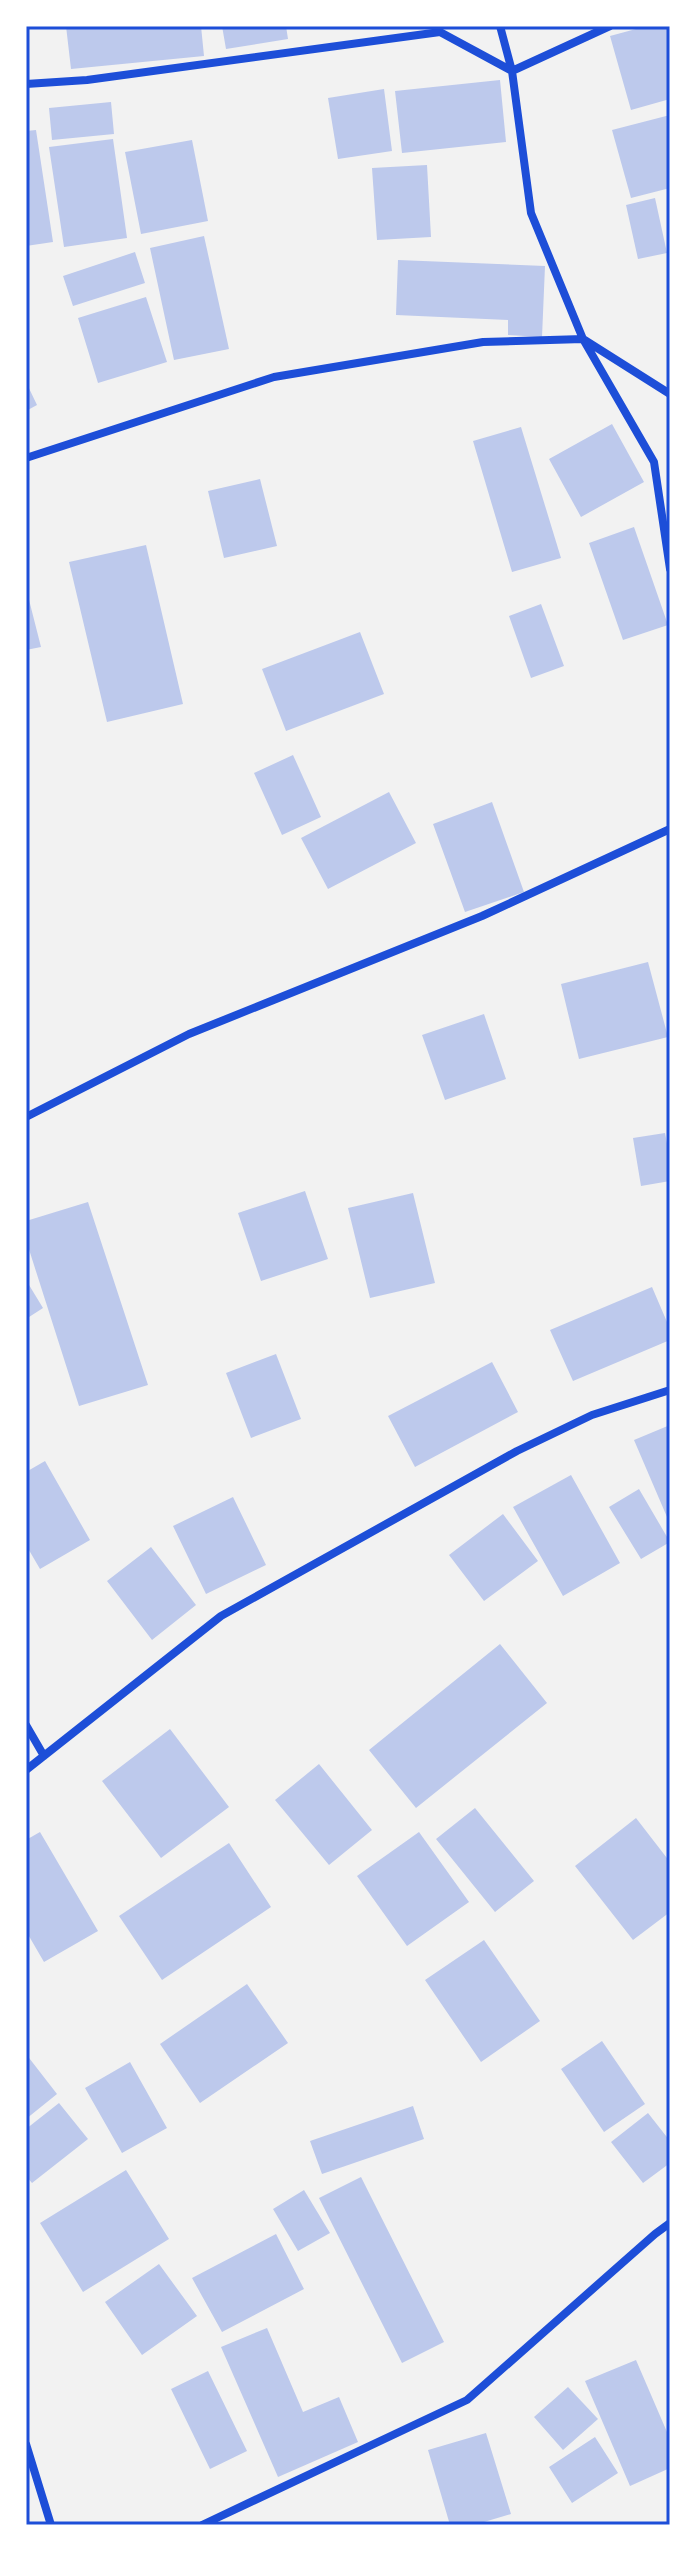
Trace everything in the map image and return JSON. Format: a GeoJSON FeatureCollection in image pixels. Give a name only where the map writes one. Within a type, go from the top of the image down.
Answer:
{"type":"FeatureCollection","features":[{"type":"Feature","properties":{"kind":"street"},"geometry":{"type":"LineString","coordinates":[[500,26],[512,71],[531,213],[583,339],[654,462],[670,569]]}},
{"type":"Feature","properties":{"kind":"street"},"geometry":{"type":"LineString","coordinates":[[512,71],[610,26]]}},
{"type":"Feature","properties":{"kind":"street"},"geometry":{"type":"LineString","coordinates":[[26,84],[87,80],[440,32],[512,71]]}},
{"type":"Feature","properties":{"kind":"street"},"geometry":{"type":"LineString","coordinates":[[26,458],[274,377],[483,342],[583,339],[670,394]]}},
{"type":"Feature","properties":{"kind":"street"},"geometry":{"type":"LineString","coordinates":[[26,1117],[189,1034],[482,916],[670,829]]}},
{"type":"Feature","properties":{"kind":"street"},"geometry":{"type":"LineString","coordinates":[[26,1770],[221,1616],[517,1451],[592,1415],[670,1390]]}},
{"type":"Feature","properties":{"kind":"street"},"geometry":{"type":"LineString","coordinates":[[26,1725],[44,1756]]}},
{"type":"Feature","properties":{"kind":"street"},"geometry":{"type":"LineString","coordinates":[[202,2525],[467,2400],[670,2223]]}},
{"type":"Feature","properties":{"kind":"street"},"geometry":{"type":"LineString","coordinates":[[26,2444],[51,2525]]}},
{"type":"Feature","properties":{"kind":"building"},"geometry":{"type":"Polygon","coordinates":[[[66,26],[201,26],[204,56],[71,69],[66,26]]]}},
{"type":"Feature","properties":{"kind":"building"},"geometry":{"type":"Polygon","coordinates":[[[222,26],[286,26],[288,39],[226,49],[222,26]]]}},
{"type":"Feature","properties":{"kind":"building"},"geometry":{"type":"Polygon","coordinates":[[[647,26],[670,26],[670,99],[631,110],[610,36],[647,26]]]}},
{"type":"Feature","properties":{"kind":"building"},"geometry":{"type":"Polygon","coordinates":[[[500,80],[506,142],[402,153],[395,91],[500,80]]]}},
{"type":"Feature","properties":{"kind":"building"},"geometry":{"type":"Polygon","coordinates":[[[384,89],[392,151],[338,159],[328,98],[384,89]]]}},
{"type":"Feature","properties":{"kind":"building"},"geometry":{"type":"Polygon","coordinates":[[[111,102],[114,134],[52,140],[49,108],[111,102]]]}},
{"type":"Feature","properties":{"kind":"building"},"geometry":{"type":"Polygon","coordinates":[[[670,115],[670,188],[631,198],[612,130],[670,115]]]}},
{"type":"Feature","properties":{"kind":"building"},"geometry":{"type":"Polygon","coordinates":[[[36,130],[53,242],[26,246],[26,131],[36,130]]]}},
{"type":"Feature","properties":{"kind":"building"},"geometry":{"type":"Polygon","coordinates":[[[113,139],[127,238],[64,247],[49,147],[113,139]]]}},
{"type":"Feature","properties":{"kind":"building"},"geometry":{"type":"Polygon","coordinates":[[[192,140],[208,221],[141,234],[125,152],[192,140]]]}},
{"type":"Feature","properties":{"kind":"building"},"geometry":{"type":"Polygon","coordinates":[[[427,165],[431,237],[377,240],[372,168],[427,165]]]}},
{"type":"Feature","properties":{"kind":"building"},"geometry":{"type":"Polygon","coordinates":[[[655,198],[667,253],[638,259],[626,205],[655,198]]]}},
{"type":"Feature","properties":{"kind":"building"},"geometry":{"type":"Polygon","coordinates":[[[204,236],[229,349],[174,360],[150,248],[204,236]]]}},
{"type":"Feature","properties":{"kind":"building"},"geometry":{"type":"Polygon","coordinates":[[[135,252],[145,283],[73,306],[63,276],[135,252]]]}},
{"type":"Feature","properties":{"kind":"building"},"geometry":{"type":"Polygon","coordinates":[[[398,260],[545,266],[542,337],[508,335],[508,320],[396,315],[398,260]]]}},
{"type":"Feature","properties":{"kind":"building"},"geometry":{"type":"Polygon","coordinates":[[[146,297],[167,362],[98,383],[78,318],[146,297]]]}},
{"type":"Feature","properties":{"kind":"building"},"geometry":{"type":"Polygon","coordinates":[[[26,382],[37,405],[26,411],[26,382]]]}},
{"type":"Feature","properties":{"kind":"building"},"geometry":{"type":"Polygon","coordinates":[[[612,424],[644,482],[581,517],[549,459],[612,424]]]}},
{"type":"Feature","properties":{"kind":"building"},"geometry":{"type":"Polygon","coordinates":[[[521,427],[561,558],[512,572],[473,441],[521,427]]]}},
{"type":"Feature","properties":{"kind":"building"},"geometry":{"type":"Polygon","coordinates":[[[260,479],[277,546],[224,558],[208,491],[260,479]]]}},
{"type":"Feature","properties":{"kind":"building"},"geometry":{"type":"Polygon","coordinates":[[[634,527],[668,625],[623,640],[589,543],[634,527]]]}},
{"type":"Feature","properties":{"kind":"building"},"geometry":{"type":"Polygon","coordinates":[[[146,545],[183,704],[107,722],[69,562],[146,545]]]}},
{"type":"Feature","properties":{"kind":"building"},"geometry":{"type":"Polygon","coordinates":[[[26,588],[41,647],[26,650],[26,588]]]}},
{"type":"Feature","properties":{"kind":"building"},"geometry":{"type":"Polygon","coordinates":[[[541,604],[564,666],[531,678],[509,616],[541,604]]]}},
{"type":"Feature","properties":{"kind":"building"},"geometry":{"type":"Polygon","coordinates":[[[360,632],[384,694],[286,731],[262,669],[360,632]]]}},
{"type":"Feature","properties":{"kind":"building"},"geometry":{"type":"Polygon","coordinates":[[[293,755],[321,817],[282,835],[254,773],[293,755]]]}},
{"type":"Feature","properties":{"kind":"building"},"geometry":{"type":"Polygon","coordinates":[[[389,792],[416,843],[328,889],[301,838],[389,792]]]}},
{"type":"Feature","properties":{"kind":"building"},"geometry":{"type":"Polygon","coordinates":[[[492,802],[524,892],[465,912],[433,824],[492,802]]]}},
{"type":"Feature","properties":{"kind":"building"},"geometry":{"type":"Polygon","coordinates":[[[648,962],[668,1037],[579,1059],[561,984],[648,962]]]}},
{"type":"Feature","properties":{"kind":"building"},"geometry":{"type":"Polygon","coordinates":[[[484,1014],[506,1079],[445,1100],[422,1035],[484,1014]]]}},
{"type":"Feature","properties":{"kind":"building"},"geometry":{"type":"Polygon","coordinates":[[[665,1133],[670,1181],[641,1186],[633,1138],[665,1133]]]}},
{"type":"Feature","properties":{"kind":"building"},"geometry":{"type":"Polygon","coordinates":[[[305,1191],[328,1259],[261,1281],[238,1213],[305,1191]]]}},
{"type":"Feature","properties":{"kind":"building"},"geometry":{"type":"Polygon","coordinates":[[[413,1193],[435,1283],[370,1298],[348,1208],[413,1193]]]}},
{"type":"Feature","properties":{"kind":"building"},"geometry":{"type":"Polygon","coordinates":[[[88,1202],[148,1385],[79,1406],[26,1240],[26,1221],[88,1202]]]}},
{"type":"Feature","properties":{"kind":"building"},"geometry":{"type":"Polygon","coordinates":[[[26,1280],[43,1308],[26,1319],[26,1280]]]}},
{"type":"Feature","properties":{"kind":"building"},"geometry":{"type":"Polygon","coordinates":[[[652,1287],[670,1329],[670,1340],[573,1381],[550,1330],[652,1287]]]}},
{"type":"Feature","properties":{"kind":"building"},"geometry":{"type":"Polygon","coordinates":[[[276,1354],[301,1419],[251,1438],[226,1373],[276,1354]]]}},
{"type":"Feature","properties":{"kind":"building"},"geometry":{"type":"Polygon","coordinates":[[[492,1362],[518,1412],[415,1467],[388,1416],[492,1362]]]}},
{"type":"Feature","properties":{"kind":"building"},"geometry":{"type":"Polygon","coordinates":[[[670,1425],[670,1524],[634,1440],[670,1425]]]}},
{"type":"Feature","properties":{"kind":"building"},"geometry":{"type":"Polygon","coordinates":[[[45,1461],[90,1540],[40,1569],[26,1545],[26,1472],[45,1461]]]}},
{"type":"Feature","properties":{"kind":"building"},"geometry":{"type":"Polygon","coordinates":[[[571,1475],[620,1563],[563,1596],[513,1507],[571,1475]]]}},
{"type":"Feature","properties":{"kind":"building"},"geometry":{"type":"Polygon","coordinates":[[[639,1489],[670,1542],[641,1559],[609,1507],[639,1489]]]}},
{"type":"Feature","properties":{"kind":"building"},"geometry":{"type":"Polygon","coordinates":[[[233,1497],[266,1565],[206,1594],[173,1526],[233,1497]]]}},
{"type":"Feature","properties":{"kind":"building"},"geometry":{"type":"Polygon","coordinates":[[[503,1514],[538,1561],[484,1601],[449,1555],[503,1514]]]}},
{"type":"Feature","properties":{"kind":"building"},"geometry":{"type":"Polygon","coordinates":[[[151,1547],[196,1605],[152,1640],[107,1581],[151,1547]]]}},
{"type":"Feature","properties":{"kind":"building"},"geometry":{"type":"Polygon","coordinates":[[[500,1644],[547,1703],[416,1808],[369,1750],[500,1644]]]}},
{"type":"Feature","properties":{"kind":"building"},"geometry":{"type":"Polygon","coordinates":[[[170,1729],[229,1807],[161,1858],[102,1781],[170,1729]]]}},
{"type":"Feature","properties":{"kind":"building"},"geometry":{"type":"Polygon","coordinates":[[[319,1764],[372,1830],[329,1865],[275,1800],[319,1764]]]}},
{"type":"Feature","properties":{"kind":"building"},"geometry":{"type":"Polygon","coordinates":[[[475,1808],[534,1881],[495,1912],[436,1839],[475,1808]]]}},
{"type":"Feature","properties":{"kind":"building"},"geometry":{"type":"Polygon","coordinates":[[[636,1818],[670,1862],[670,1912],[633,1940],[575,1866],[636,1818]]]}},
{"type":"Feature","properties":{"kind":"building"},"geometry":{"type":"Polygon","coordinates":[[[40,1832],[98,1931],[44,1962],[26,1931],[26,1840],[40,1832]]]}},
{"type":"Feature","properties":{"kind":"building"},"geometry":{"type":"Polygon","coordinates":[[[419,1832],[469,1902],[407,1946],[357,1876],[419,1832]]]}},
{"type":"Feature","properties":{"kind":"building"},"geometry":{"type":"Polygon","coordinates":[[[229,1843],[271,1907],[162,1980],[119,1916],[229,1843]]]}},
{"type":"Feature","properties":{"kind":"building"},"geometry":{"type":"Polygon","coordinates":[[[484,1940],[540,2021],[481,2062],[425,1980],[484,1940]]]}},
{"type":"Feature","properties":{"kind":"building"},"geometry":{"type":"Polygon","coordinates":[[[247,1984],[288,2043],[200,2103],[160,2044],[247,1984]]]}},
{"type":"Feature","properties":{"kind":"building"},"geometry":{"type":"Polygon","coordinates":[[[602,2041],[645,2104],[604,2132],[561,2069],[602,2041]]]}},
{"type":"Feature","properties":{"kind":"building"},"geometry":{"type":"Polygon","coordinates":[[[26,2054],[57,2094],[26,2119],[26,2054]]]}},
{"type":"Feature","properties":{"kind":"building"},"geometry":{"type":"Polygon","coordinates":[[[130,2062],[167,2128],[122,2153],[85,2088],[130,2062]]]}},
{"type":"Feature","properties":{"kind":"building"},"geometry":{"type":"Polygon","coordinates":[[[59,2103],[88,2139],[32,2183],[26,2176],[26,2129],[59,2103]]]}},
{"type":"Feature","properties":{"kind":"building"},"geometry":{"type":"Polygon","coordinates":[[[413,2106],[424,2139],[322,2174],[310,2141],[413,2106]]]}},
{"type":"Feature","properties":{"kind":"building"},"geometry":{"type":"Polygon","coordinates":[[[648,2113],[670,2141],[670,2163],[643,2183],[611,2142],[648,2113]]]}},
{"type":"Feature","properties":{"kind":"building"},"geometry":{"type":"Polygon","coordinates":[[[126,2170],[169,2239],[83,2292],[40,2223],[126,2170]]]}},
{"type":"Feature","properties":{"kind":"building"},"geometry":{"type":"Polygon","coordinates":[[[361,2177],[444,2342],[402,2363],[319,2198],[361,2177]]]}},
{"type":"Feature","properties":{"kind":"building"},"geometry":{"type":"Polygon","coordinates":[[[304,2190],[330,2233],[298,2251],[273,2209],[304,2190]]]}},
{"type":"Feature","properties":{"kind":"building"},"geometry":{"type":"Polygon","coordinates":[[[276,2234],[304,2289],[222,2332],[192,2278],[276,2234]]]}},
{"type":"Feature","properties":{"kind":"building"},"geometry":{"type":"Polygon","coordinates":[[[159,2264],[197,2316],[142,2355],[105,2302],[159,2264]]]}},
{"type":"Feature","properties":{"kind":"building"},"geometry":{"type":"Polygon","coordinates":[[[267,2328],[303,2412],[339,2397],[358,2442],[278,2477],[221,2347],[267,2328]]]}},
{"type":"Feature","properties":{"kind":"building"},"geometry":{"type":"Polygon","coordinates":[[[636,2360],[670,2439],[670,2468],[630,2486],[585,2381],[636,2360]]]}},
{"type":"Feature","properties":{"kind":"building"},"geometry":{"type":"Polygon","coordinates":[[[208,2371],[247,2451],[210,2469],[171,2389],[208,2371]]]}},
{"type":"Feature","properties":{"kind":"building"},"geometry":{"type":"Polygon","coordinates":[[[568,2387],[598,2419],[563,2450],[534,2417],[568,2387]]]}},
{"type":"Feature","properties":{"kind":"building"},"geometry":{"type":"Polygon","coordinates":[[[486,2433],[511,2514],[474,2525],[450,2525],[428,2450],[486,2433]]]}},
{"type":"Feature","properties":{"kind":"building"},"geometry":{"type":"Polygon","coordinates":[[[595,2437],[618,2473],[572,2503],[549,2467],[595,2437]]]}}]}
